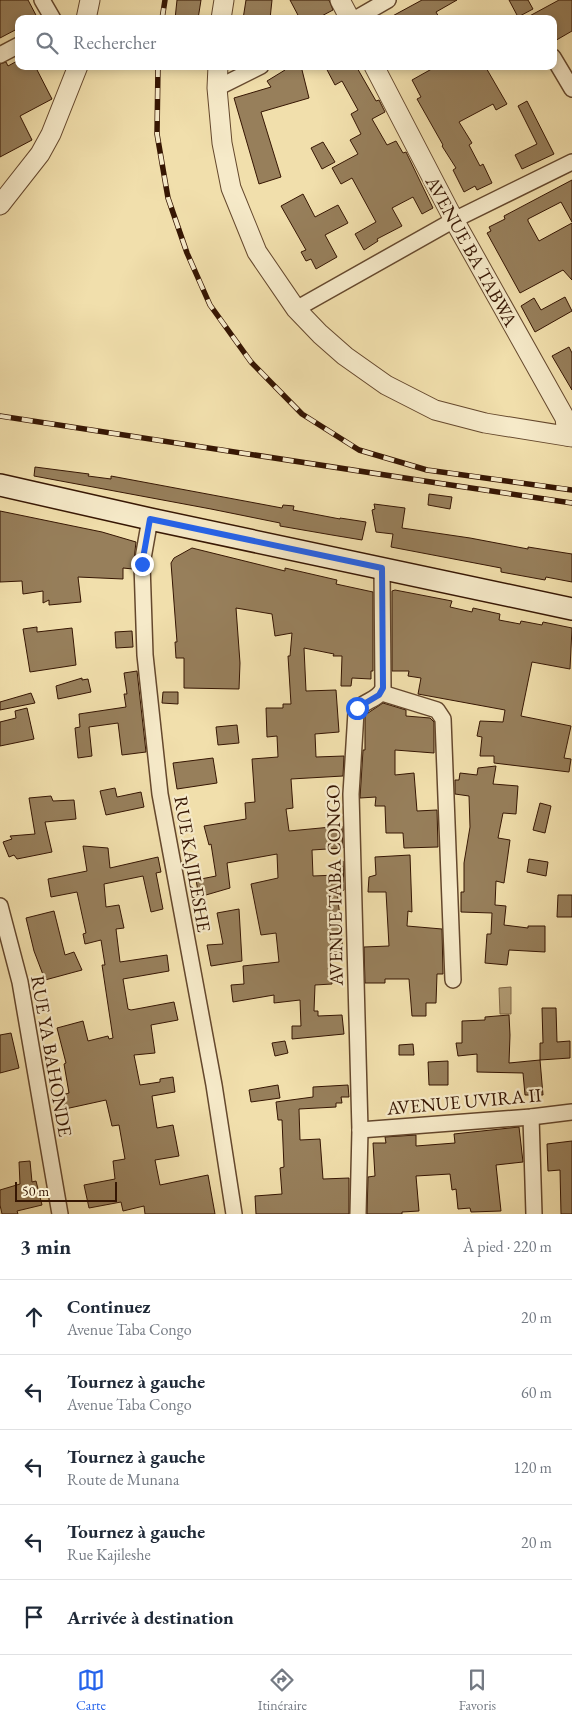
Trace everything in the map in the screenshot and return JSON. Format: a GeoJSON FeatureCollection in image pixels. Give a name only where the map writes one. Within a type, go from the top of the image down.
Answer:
{"type":"FeatureCollection","features":[{"type":"Feature","properties":{"kind":"main road"},"geometry":{"type":"LineString","coordinates":[[0,485],[572,609]]}},
{"type":"Feature","properties":{"kind":"street"},"geometry":{"type":"LineString","coordinates":[[42,0],[51,15]]}},
{"type":"Feature","properties":{"kind":"street"},"geometry":{"type":"LineString","coordinates":[[87,15],[90,0]]}},
{"type":"Feature","properties":{"kind":"street"},"geometry":{"type":"LineString","coordinates":[[222,15],[224,0]]}},
{"type":"Feature","properties":{"kind":"street"},"geometry":{"type":"LineString","coordinates":[[340,0],[348,15]]}},
{"type":"Feature","properties":{"kind":"street"},"geometry":{"type":"LineString","coordinates":[[362,15],[388,0]]}},
{"type":"Feature","properties":{"kind":"street"},"geometry":{"type":"LineString","coordinates":[[0,55],[15,47]]}},
{"type":"Feature","properties":{"kind":"street"},"geometry":{"type":"LineString","coordinates":[[557,65],[572,89]]}},
{"type":"Feature","properties":{"kind":"street"},"geometry":{"type":"LineString","coordinates":[[0,205],[40,154],[51,134],[76,70]]}},
{"type":"Feature","properties":{"kind":"street"},"geometry":{"type":"LineString","coordinates":[[218,70],[217,88],[222,143],[231,188],[257,252],[296,309],[345,356],[386,385],[435,410],[485,423],[569,437]]}},
{"type":"Feature","properties":{"kind":"street"},"geometry":{"type":"LineString","coordinates":[[217,88],[253,70]]}},
{"type":"Feature","properties":{"kind":"street","name":"AVENUE BA TABWA"},"geometry":{"type":"LineString","coordinates":[[376,70],[454,220],[568,416],[569,437]]}},
{"type":"Feature","properties":{"kind":"street"},"geometry":{"type":"LineString","coordinates":[[296,309],[454,220],[572,162]]}},
{"type":"Feature","properties":{"kind":"street","name":"RUE KAJILESHE"},"geometry":{"type":"LineString","coordinates":[[150,519],[142,564],[145,655],[160,794],[214,1085],[234,1214]]}},
{"type":"Feature","properties":{"kind":"street"},"geometry":{"type":"LineString","coordinates":[[382,568],[384,683],[382,692],[438,710],[444,719],[453,980]]}},
{"type":"Feature","properties":{"kind":"street","name":"AVENUE TABA CONGO"},"geometry":{"type":"LineString","coordinates":[[358,1214],[360,1130],[351,816],[353,739],[357,708],[382,692]]}},
{"type":"Feature","properties":{"kind":"street","name":"RUE YA BAHONDE"},"geometry":{"type":"LineString","coordinates":[[0,906],[20,982],[60,1214]]}},
{"type":"Feature","properties":{"kind":"street","name":"AVENUE UVIRA II"},"geometry":{"type":"LineString","coordinates":[[360,1130],[531,1117],[572,1112]]}},
{"type":"Feature","properties":{"kind":"street"},"geometry":{"type":"LineString","coordinates":[[531,1117],[534,1214]]}},
{"type":"Feature","properties":{"kind":"shaded area"},"geometry":{"type":"Polygon","coordinates":[[[511,987],[511,1014],[500,1014],[499,988],[511,987]]]}},
{"type":"Feature","properties":{"kind":"building"},"geometry":{"type":"Polygon","coordinates":[[[0,0],[28,0],[36,15],[15,15],[15,30],[0,38],[0,0]]]}},
{"type":"Feature","properties":{"kind":"building"},"geometry":{"type":"Polygon","coordinates":[[[177,0],[201,0],[199,15],[175,15],[177,0]]]}},
{"type":"Feature","properties":{"kind":"building"},"geometry":{"type":"Polygon","coordinates":[[[246,0],[272,0],[270,15],[244,15],[246,0]]]}},
{"type":"Feature","properties":{"kind":"building"},"geometry":{"type":"Polygon","coordinates":[[[290,0],[329,0],[333,10],[324,15],[298,15],[290,0]]]}},
{"type":"Feature","properties":{"kind":"building"},"geometry":{"type":"Polygon","coordinates":[[[422,0],[457,0],[436,12],[438,15],[394,15],[422,0]]]}},
{"type":"Feature","properties":{"kind":"building"},"geometry":{"type":"Polygon","coordinates":[[[509,0],[528,0],[533,9],[522,15],[517,15],[509,0]]]}},
{"type":"Feature","properties":{"kind":"building"},"geometry":{"type":"Polygon","coordinates":[[[559,0],[572,0],[572,31],[557,40],[557,15],[531,15],[559,0]]]}},
{"type":"Feature","properties":{"kind":"building"},"geometry":{"type":"Polygon","coordinates":[[[6,62],[8,66],[15,62],[15,70],[37,70],[52,99],[20,116],[32,140],[0,157],[0,64],[6,62]]]}},
{"type":"Feature","properties":{"kind":"building"},"geometry":{"type":"Polygon","coordinates":[[[285,70],[302,70],[309,98],[261,112],[281,177],[259,184],[234,98],[271,87],[267,81],[285,70]]]}},
{"type":"Feature","properties":{"kind":"building"},"geometry":{"type":"Polygon","coordinates":[[[327,70],[358,70],[376,101],[379,100],[385,112],[372,119],[387,145],[396,141],[403,153],[406,152],[433,208],[422,214],[413,197],[392,208],[402,226],[377,239],[378,241],[364,250],[355,234],[376,222],[352,178],[341,184],[332,168],[358,154],[350,140],[361,134],[351,114],[358,110],[342,81],[335,85],[327,70]]]}},
{"type":"Feature","properties":{"kind":"building"},"geometry":{"type":"Polygon","coordinates":[[[430,70],[487,70],[507,104],[496,110],[493,104],[459,122],[472,143],[469,145],[480,166],[483,164],[492,183],[477,190],[475,186],[464,192],[453,170],[456,168],[417,99],[421,97],[412,80],[430,70]]]}},
{"type":"Feature","properties":{"kind":"building"},"geometry":{"type":"Polygon","coordinates":[[[527,101],[554,154],[522,169],[515,155],[537,144],[518,106],[527,101]]]}},
{"type":"Feature","properties":{"kind":"building"},"geometry":{"type":"Polygon","coordinates":[[[323,142],[335,162],[322,169],[311,148],[323,142]]]}},
{"type":"Feature","properties":{"kind":"building"},"geometry":{"type":"Polygon","coordinates":[[[572,180],[572,222],[561,202],[528,219],[528,221],[539,241],[572,223],[572,280],[563,270],[520,293],[487,233],[491,231],[489,227],[505,219],[504,216],[572,180]]]}},
{"type":"Feature","properties":{"kind":"building"},"geometry":{"type":"Polygon","coordinates":[[[303,194],[315,217],[338,205],[348,223],[325,235],[337,257],[316,269],[311,259],[306,261],[301,252],[306,250],[281,206],[303,194]]]}},
{"type":"Feature","properties":{"kind":"building"},"geometry":{"type":"Polygon","coordinates":[[[565,297],[572,311],[535,332],[521,306],[534,298],[541,310],[565,297]]]}},
{"type":"Feature","properties":{"kind":"building"},"geometry":{"type":"Polygon","coordinates":[[[569,347],[572,353],[572,390],[552,356],[569,347]]]}},
{"type":"Feature","properties":{"kind":"building"},"geometry":{"type":"Polygon","coordinates":[[[35,467],[89,474],[88,476],[111,479],[111,476],[282,508],[283,505],[294,506],[293,510],[366,522],[362,540],[280,526],[280,523],[34,476],[35,467]]]}},
{"type":"Feature","properties":{"kind":"building"},"geometry":{"type":"Polygon","coordinates":[[[429,494],[452,497],[450,509],[428,505],[429,494]]]}},
{"type":"Feature","properties":{"kind":"building"},"geometry":{"type":"Polygon","coordinates":[[[374,504],[405,508],[402,528],[528,549],[528,547],[572,554],[572,582],[546,577],[545,580],[501,572],[501,568],[391,547],[393,534],[376,532],[372,510],[375,509],[374,504]]]}},
{"type":"Feature","properties":{"kind":"building"},"geometry":{"type":"Polygon","coordinates":[[[0,511],[102,532],[136,542],[133,569],[123,568],[123,579],[78,577],[81,602],[49,605],[49,600],[43,603],[43,591],[23,594],[22,581],[0,582],[0,511]]]}},
{"type":"Feature","properties":{"kind":"building"},"geometry":{"type":"Polygon","coordinates":[[[192,548],[285,571],[285,568],[337,580],[336,584],[373,592],[373,671],[371,671],[371,679],[352,678],[351,686],[341,686],[342,656],[333,656],[334,654],[304,648],[306,691],[336,690],[339,732],[315,734],[316,757],[344,756],[343,776],[291,779],[293,808],[286,809],[289,831],[342,826],[343,848],[312,850],[313,876],[337,875],[336,861],[343,861],[344,890],[337,892],[343,954],[330,955],[332,984],[315,985],[314,1011],[318,1011],[318,1016],[342,1015],[344,1034],[292,1039],[292,1026],[301,1026],[300,1000],[274,1003],[274,995],[233,1002],[231,985],[244,984],[243,966],[279,962],[276,933],[261,935],[251,884],[278,878],[277,854],[227,863],[230,888],[199,897],[196,880],[216,876],[211,844],[209,845],[204,826],[246,819],[245,803],[255,802],[252,759],[278,757],[277,736],[267,737],[266,708],[283,708],[283,704],[291,704],[288,656],[290,656],[292,633],[275,636],[272,614],[236,608],[240,663],[239,689],[184,688],[184,658],[176,658],[175,642],[177,642],[171,563],[174,558],[192,548]]]}},
{"type":"Feature","properties":{"kind":"building"},"geometry":{"type":"Polygon","coordinates":[[[392,591],[452,601],[450,607],[472,612],[473,608],[500,614],[499,620],[520,624],[521,621],[542,625],[543,622],[572,628],[570,669],[532,662],[521,716],[571,726],[564,758],[571,759],[569,772],[494,763],[494,756],[480,756],[482,737],[477,736],[480,721],[503,722],[505,710],[418,694],[421,678],[408,676],[409,671],[392,671],[392,591]]]}},
{"type":"Feature","properties":{"kind":"building"},"geometry":{"type":"Polygon","coordinates":[[[37,627],[37,632],[72,628],[76,665],[30,672],[23,629],[37,627]]]}},
{"type":"Feature","properties":{"kind":"building"},"geometry":{"type":"Polygon","coordinates":[[[132,631],[133,647],[116,648],[115,632],[132,631]]]}},
{"type":"Feature","properties":{"kind":"building"},"geometry":{"type":"Polygon","coordinates":[[[137,671],[146,752],[122,755],[118,723],[89,727],[92,756],[78,758],[75,728],[80,727],[79,714],[126,707],[124,694],[127,694],[124,673],[137,671]]]}},
{"type":"Feature","properties":{"kind":"building"},"geometry":{"type":"Polygon","coordinates":[[[82,678],[82,680],[88,679],[91,692],[58,699],[56,686],[82,678]]]}},
{"type":"Feature","properties":{"kind":"building"},"geometry":{"type":"Polygon","coordinates":[[[163,692],[178,692],[178,704],[162,703],[163,692]]]}},
{"type":"Feature","properties":{"kind":"building"},"geometry":{"type":"Polygon","coordinates":[[[31,693],[35,703],[0,710],[0,702],[31,693]]]}},
{"type":"Feature","properties":{"kind":"building"},"geometry":{"type":"Polygon","coordinates":[[[383,703],[406,710],[406,716],[430,718],[434,722],[434,753],[395,750],[395,775],[414,773],[417,811],[437,810],[438,847],[404,848],[403,833],[386,833],[385,806],[375,806],[376,797],[360,798],[363,750],[365,750],[365,716],[383,703]]]}},
{"type":"Feature","properties":{"kind":"building"},"geometry":{"type":"Polygon","coordinates":[[[27,708],[34,739],[0,746],[0,722],[16,718],[15,711],[27,708]]]}},
{"type":"Feature","properties":{"kind":"building"},"geometry":{"type":"Polygon","coordinates":[[[237,725],[239,743],[218,745],[216,727],[237,725]]]}},
{"type":"Feature","properties":{"kind":"building"},"geometry":{"type":"Polygon","coordinates":[[[213,758],[217,783],[177,789],[173,763],[213,758]]]}},
{"type":"Feature","properties":{"kind":"building"},"geometry":{"type":"Polygon","coordinates":[[[496,766],[493,784],[518,786],[516,814],[503,813],[498,838],[510,840],[504,883],[496,881],[495,905],[506,906],[504,925],[528,928],[528,926],[545,926],[545,952],[509,950],[507,965],[485,963],[487,934],[491,934],[492,913],[461,912],[461,892],[464,892],[464,863],[470,827],[469,796],[455,794],[455,780],[459,780],[460,773],[477,775],[478,768],[496,766]]]}},
{"type":"Feature","properties":{"kind":"building"},"geometry":{"type":"Polygon","coordinates":[[[115,788],[117,797],[141,792],[144,807],[106,815],[100,791],[115,788]]]}},
{"type":"Feature","properties":{"kind":"building"},"geometry":{"type":"Polygon","coordinates":[[[51,796],[53,801],[74,800],[76,819],[45,822],[52,852],[17,859],[14,855],[9,857],[3,842],[12,839],[10,836],[35,834],[29,798],[51,796]]]}},
{"type":"Feature","properties":{"kind":"building"},"geometry":{"type":"Polygon","coordinates":[[[540,803],[551,806],[545,833],[533,830],[540,803]]]}},
{"type":"Feature","properties":{"kind":"building"},"geometry":{"type":"Polygon","coordinates":[[[83,846],[108,848],[110,868],[158,857],[161,872],[156,873],[163,909],[151,912],[143,876],[104,884],[106,907],[119,905],[124,928],[116,929],[120,962],[167,955],[169,971],[123,979],[128,1009],[174,1002],[178,1020],[151,1025],[155,1053],[134,1055],[140,1085],[160,1082],[160,1079],[173,1077],[175,1092],[152,1096],[157,1128],[173,1125],[179,1156],[155,1160],[160,1185],[208,1175],[215,1214],[145,1214],[144,1206],[123,1211],[121,1202],[89,1208],[84,1185],[115,1179],[113,1161],[125,1159],[119,1125],[112,1126],[106,1100],[65,1109],[62,1095],[69,1093],[64,1064],[66,1063],[57,1028],[83,1021],[88,1041],[108,1036],[109,1039],[113,1038],[102,965],[105,965],[101,940],[85,944],[83,934],[86,933],[77,892],[51,897],[48,879],[87,871],[83,846]]]}},
{"type":"Feature","properties":{"kind":"building"},"geometry":{"type":"Polygon","coordinates":[[[410,855],[412,912],[408,911],[407,926],[442,929],[443,974],[437,974],[436,1003],[426,1003],[426,1016],[412,1016],[409,979],[385,979],[385,983],[365,983],[364,947],[389,946],[386,892],[368,892],[369,877],[376,875],[375,857],[410,855]]]}},
{"type":"Feature","properties":{"kind":"building"},"geometry":{"type":"Polygon","coordinates":[[[529,859],[548,862],[546,876],[527,872],[529,859]]]}},
{"type":"Feature","properties":{"kind":"building"},"geometry":{"type":"Polygon","coordinates":[[[558,895],[572,895],[572,917],[557,917],[558,895]]]}},
{"type":"Feature","properties":{"kind":"building"},"geometry":{"type":"Polygon","coordinates":[[[239,909],[242,961],[211,966],[207,945],[223,944],[217,913],[239,909]]]}},
{"type":"Feature","properties":{"kind":"building"},"geometry":{"type":"Polygon","coordinates":[[[54,911],[65,955],[74,952],[82,970],[45,980],[34,951],[26,918],[54,911]]]}},
{"type":"Feature","properties":{"kind":"building"},"geometry":{"type":"Polygon","coordinates":[[[542,1008],[556,1008],[557,1042],[570,1041],[570,1058],[540,1060],[540,1043],[543,1043],[542,1008]]]}},
{"type":"Feature","properties":{"kind":"building"},"geometry":{"type":"Polygon","coordinates":[[[509,1015],[509,1063],[540,1060],[543,1095],[525,1095],[523,1073],[477,1072],[477,1054],[458,1056],[456,1043],[462,1043],[462,1021],[485,1020],[485,1017],[509,1015]]]}},
{"type":"Feature","properties":{"kind":"building"},"geometry":{"type":"Polygon","coordinates":[[[11,1033],[19,1068],[0,1073],[0,1035],[11,1033]]]}},
{"type":"Feature","properties":{"kind":"building"},"geometry":{"type":"Polygon","coordinates":[[[285,1041],[288,1053],[275,1056],[272,1043],[285,1041]]]}},
{"type":"Feature","properties":{"kind":"building"},"geometry":{"type":"Polygon","coordinates":[[[413,1044],[414,1055],[399,1055],[399,1045],[413,1044]]]}},
{"type":"Feature","properties":{"kind":"building"},"geometry":{"type":"Polygon","coordinates":[[[448,1061],[448,1085],[429,1085],[428,1062],[448,1061]]]}},
{"type":"Feature","properties":{"kind":"building"},"geometry":{"type":"Polygon","coordinates":[[[278,1085],[280,1098],[251,1102],[249,1090],[278,1085]]]}},
{"type":"Feature","properties":{"kind":"building"},"geometry":{"type":"Polygon","coordinates":[[[348,1085],[349,1097],[341,1097],[342,1103],[336,1103],[336,1107],[299,1109],[300,1140],[320,1139],[323,1179],[349,1178],[349,1214],[256,1214],[255,1196],[282,1194],[280,1168],[284,1167],[282,1120],[278,1120],[276,1102],[313,1097],[313,1087],[348,1085]]]}},
{"type":"Feature","properties":{"kind":"building"},"geometry":{"type":"Polygon","coordinates":[[[519,1127],[523,1162],[496,1165],[501,1211],[471,1212],[470,1208],[458,1209],[456,1189],[452,1190],[450,1174],[416,1176],[419,1211],[402,1212],[402,1214],[367,1214],[368,1177],[375,1176],[373,1143],[386,1143],[385,1137],[416,1135],[416,1146],[455,1143],[454,1134],[519,1127]]]}},
{"type":"Feature","properties":{"kind":"building"},"geometry":{"type":"Polygon","coordinates":[[[572,1141],[572,1214],[561,1214],[560,1170],[548,1171],[547,1144],[572,1141]]]}},
{"type":"Feature","properties":{"kind":"building"},"geometry":{"type":"Polygon","coordinates":[[[30,1161],[32,1182],[36,1181],[42,1205],[17,1211],[18,1214],[2,1214],[0,1190],[20,1184],[19,1162],[30,1161]]]}},
{"type":"Feature","properties":{"kind":"railway"},"geometry":{"type":"LineString","coordinates":[[163,15],[165,0]]}},
{"type":"Feature","properties":{"kind":"railway"},"geometry":{"type":"LineString","coordinates":[[158,70],[157,134],[168,198],[187,253],[210,305],[251,362],[302,414],[359,450],[427,470],[572,490]]}},
{"type":"Feature","properties":{"kind":"railway"},"geometry":{"type":"LineString","coordinates":[[0,416],[572,503]]}},
{"type":"Feature","properties":{"kind":"route"},"geometry":{"type":"LineString","coordinates":[[142,564],[150,519],[382,568],[384,683],[382,692],[379,695],[357,708]]}}]}
